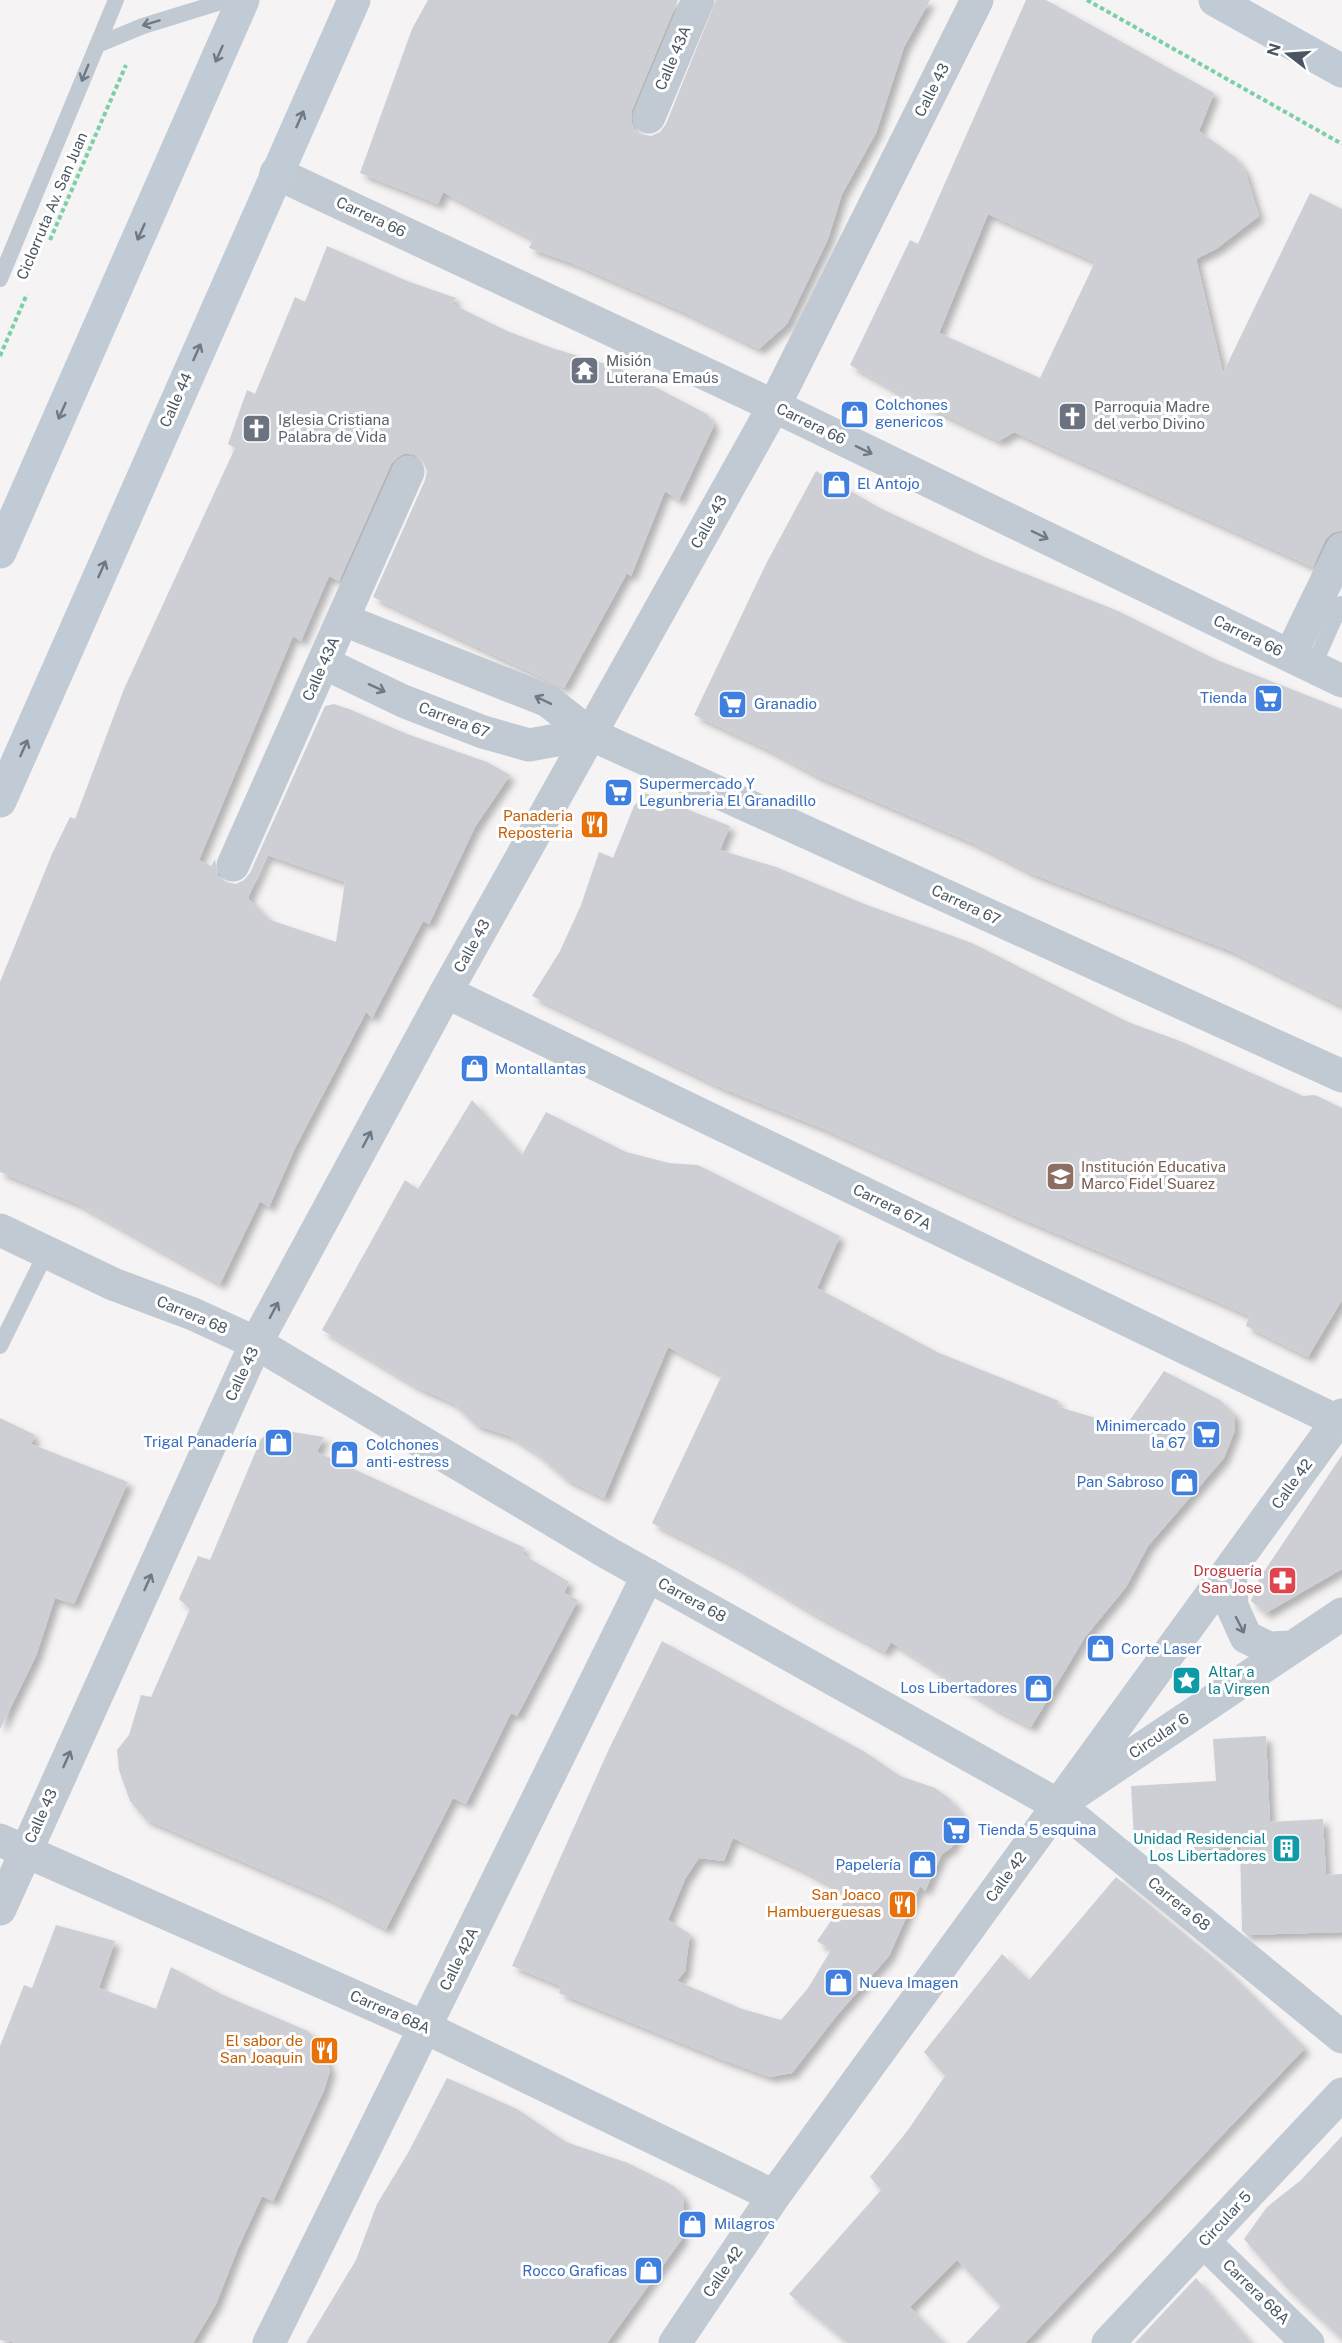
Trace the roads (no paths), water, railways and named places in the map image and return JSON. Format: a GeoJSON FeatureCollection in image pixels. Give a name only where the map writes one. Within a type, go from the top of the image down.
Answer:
{"type":"FeatureCollection","features":[{"type":"Feature","properties":{"kind":"main road"},"geometry":{"type":"LineString","coordinates":[[0,552],[243,0]]}},
{"type":"Feature","properties":{"kind":"main road","name":"Calle 44"},"geometry":{"type":"LineString","coordinates":[[0,801],[276,172],[354,0]]}},
{"type":"Feature","properties":{"kind":"main road"},"geometry":{"type":"LineString","coordinates":[[1215,0],[1342,70]]}},
{"type":"Feature","properties":{"kind":"street","name":"Calle 43A"},"geometry":{"type":"LineString","coordinates":[[649,117],[698,0]]}},
{"type":"Feature","properties":{"kind":"street","name":"Calle 43"},"geometry":{"type":"LineString","coordinates":[[0,1909],[13,1845],[256,1343],[446,992],[774,406],[977,0]]}},
{"type":"Feature","properties":{"kind":"street","name":"Carrera 66"},"geometry":{"type":"LineString","coordinates":[[276,172],[774,406],[1342,681]]}},
{"type":"Feature","properties":{"kind":"street","name":"Calle 43A"},"geometry":{"type":"LineString","coordinates":[[233,865],[408,472]]}},
{"type":"Feature","properties":{"kind":"street"},"geometry":{"type":"LineString","coordinates":[[1301,662],[1342,549]]}},
{"type":"Feature","properties":{"kind":"street","name":"Carrera 67"},"geometry":{"type":"LineString","coordinates":[[344,620],[548,701],[590,734],[1342,1076]]}},
{"type":"Feature","properties":{"kind":"street","name":"Carrera 67"},"geometry":{"type":"LineString","coordinates":[[324,663],[413,705],[483,732],[529,745],[590,734]]}},
{"type":"Feature","properties":{"kind":"street","name":"Carrera 67A"},"geometry":{"type":"LineString","coordinates":[[446,992],[1340,1418]]}},
{"type":"Feature","properties":{"kind":"street","name":"Carrera 68"},"geometry":{"type":"LineString","coordinates":[[0,1230],[113,1284],[193,1314],[256,1343],[648,1575],[1058,1805],[1342,2037]]}},
{"type":"Feature","properties":{"kind":"street","name":"Calle 42"},"geometry":{"type":"LineString","coordinates":[[675,2343],[774,2196],[1340,1418]]}},
{"type":"Feature","properties":{"kind":"street"},"geometry":{"type":"LineString","coordinates":[[1230,1569],[1232,1606],[1246,1637],[1269,1648],[1291,1647]]}},
{"type":"Feature","properties":{"kind":"street","name":"Calle 42A"},"geometry":{"type":"LineString","coordinates":[[269,2343],[648,1575]]}},
{"type":"Feature","properties":{"kind":"street","name":"Circular 6"},"geometry":{"type":"LineString","coordinates":[[1058,1805],[1342,1614]]}},
{"type":"Feature","properties":{"kind":"street","name":"Carrera 68A"},"geometry":{"type":"LineString","coordinates":[[13,1845],[426,2028],[774,2196]]}},
{"type":"Feature","properties":{"kind":"street","name":"Circular 5"},"geometry":{"type":"LineString","coordinates":[[1108,2343],[1342,2094]]}},
{"type":"Feature","properties":{"kind":"street","name":"Carrera 68A"},"geometry":{"type":"LineString","coordinates":[[1204,2242],[1308,2343]]}},
{"type":"Feature","properties":{"kind":"lane"},"geometry":{"type":"LineString","coordinates":[[1,276],[116,0]]}},
{"type":"Feature","properties":{"kind":"lane"},"geometry":{"type":"LineString","coordinates":[[97,45],[143,26],[227,0]]}},
{"type":"Feature","properties":{"kind":"lane"},"geometry":{"type":"LineString","coordinates":[[1301,662],[1341,604]]}},
{"type":"Feature","properties":{"kind":"lane"},"geometry":{"type":"LineString","coordinates":[[0,1346],[47,1251]]}},
{"type":"Feature","properties":{"kind":"place","name":"Misión Luterana Emaús"},"geometry":{"type":"Point","coordinates":[585,370]}},
{"type":"Feature","properties":{"kind":"place","name":"Colchones genericos"},"geometry":{"type":"Point","coordinates":[854,414]}},
{"type":"Feature","properties":{"kind":"place","name":"Parroquia Madre del verbo Divino"},"geometry":{"type":"Point","coordinates":[1073,416]}},
{"type":"Feature","properties":{"kind":"place","name":"Iglesia Cristiana Palabra de Vida"},"geometry":{"type":"Point","coordinates":[257,429]}},
{"type":"Feature","properties":{"kind":"place","name":"El Antojo"},"geometry":{"type":"Point","coordinates":[836,484]}},
{"type":"Feature","properties":{"kind":"place","name":"Tienda"},"geometry":{"type":"Point","coordinates":[1268,698]}},
{"type":"Feature","properties":{"kind":"place","name":"Granadio"},"geometry":{"type":"Point","coordinates":[733,704]}},
{"type":"Feature","properties":{"kind":"place","name":"Supermercado Y Legunbreria El Granadillo"},"geometry":{"type":"Point","coordinates":[618,793]}},
{"type":"Feature","properties":{"kind":"place","name":"Panaderia Reposteria"},"geometry":{"type":"Point","coordinates":[594,825]}},
{"type":"Feature","properties":{"kind":"place","name":"Montallantas"},"geometry":{"type":"Point","coordinates":[474,1069]}},
{"type":"Feature","properties":{"kind":"place","name":"Institución Educativa Marco Fidel Suarez"},"geometry":{"type":"Point","coordinates":[1060,1176]}},
{"type":"Feature","properties":{"kind":"place","name":"Minimercado la 67"},"geometry":{"type":"Point","coordinates":[1207,1435]}},
{"type":"Feature","properties":{"kind":"place","name":"Trigal Panadería"},"geometry":{"type":"Point","coordinates":[278,1442]}},
{"type":"Feature","properties":{"kind":"place","name":"Colchones anti-estress"},"geometry":{"type":"Point","coordinates":[345,1454]}},
{"type":"Feature","properties":{"kind":"place","name":"Pan Sabroso"},"geometry":{"type":"Point","coordinates":[1185,1482]}},
{"type":"Feature","properties":{"kind":"place","name":"Droguería San Jose"},"geometry":{"type":"Point","coordinates":[1283,1580]}},
{"type":"Feature","properties":{"kind":"place","name":"Corte Laser"},"geometry":{"type":"Point","coordinates":[1100,1649]}},
{"type":"Feature","properties":{"kind":"place","name":"Altar a la Virgen"},"geometry":{"type":"Point","coordinates":[1187,1681]}},
{"type":"Feature","properties":{"kind":"place","name":"Los Libertadores"},"geometry":{"type":"Point","coordinates":[1038,1688]}},
{"type":"Feature","properties":{"kind":"place","name":"Tienda 5 esquina"},"geometry":{"type":"Point","coordinates":[957,1830]}},
{"type":"Feature","properties":{"kind":"place","name":"Unidad Residencial Los Libertadores"},"geometry":{"type":"Point","coordinates":[1287,1848]}},
{"type":"Feature","properties":{"kind":"place","name":"Papelería"},"geometry":{"type":"Point","coordinates":[922,1865]}},
{"type":"Feature","properties":{"kind":"place","name":"San Joaco Hambuerguesas"},"geometry":{"type":"Point","coordinates":[902,1904]}},
{"type":"Feature","properties":{"kind":"place","name":"Nueva Imagen"},"geometry":{"type":"Point","coordinates":[838,1983]}},
{"type":"Feature","properties":{"kind":"place","name":"El sabor de San Joaquin"},"geometry":{"type":"Point","coordinates":[324,2050]}},
{"type":"Feature","properties":{"kind":"place","name":"Milagros"},"geometry":{"type":"Point","coordinates":[693,2224]}},
{"type":"Feature","properties":{"kind":"place","name":"Rocco Graficas"},"geometry":{"type":"Point","coordinates":[648,2271]}}]}
